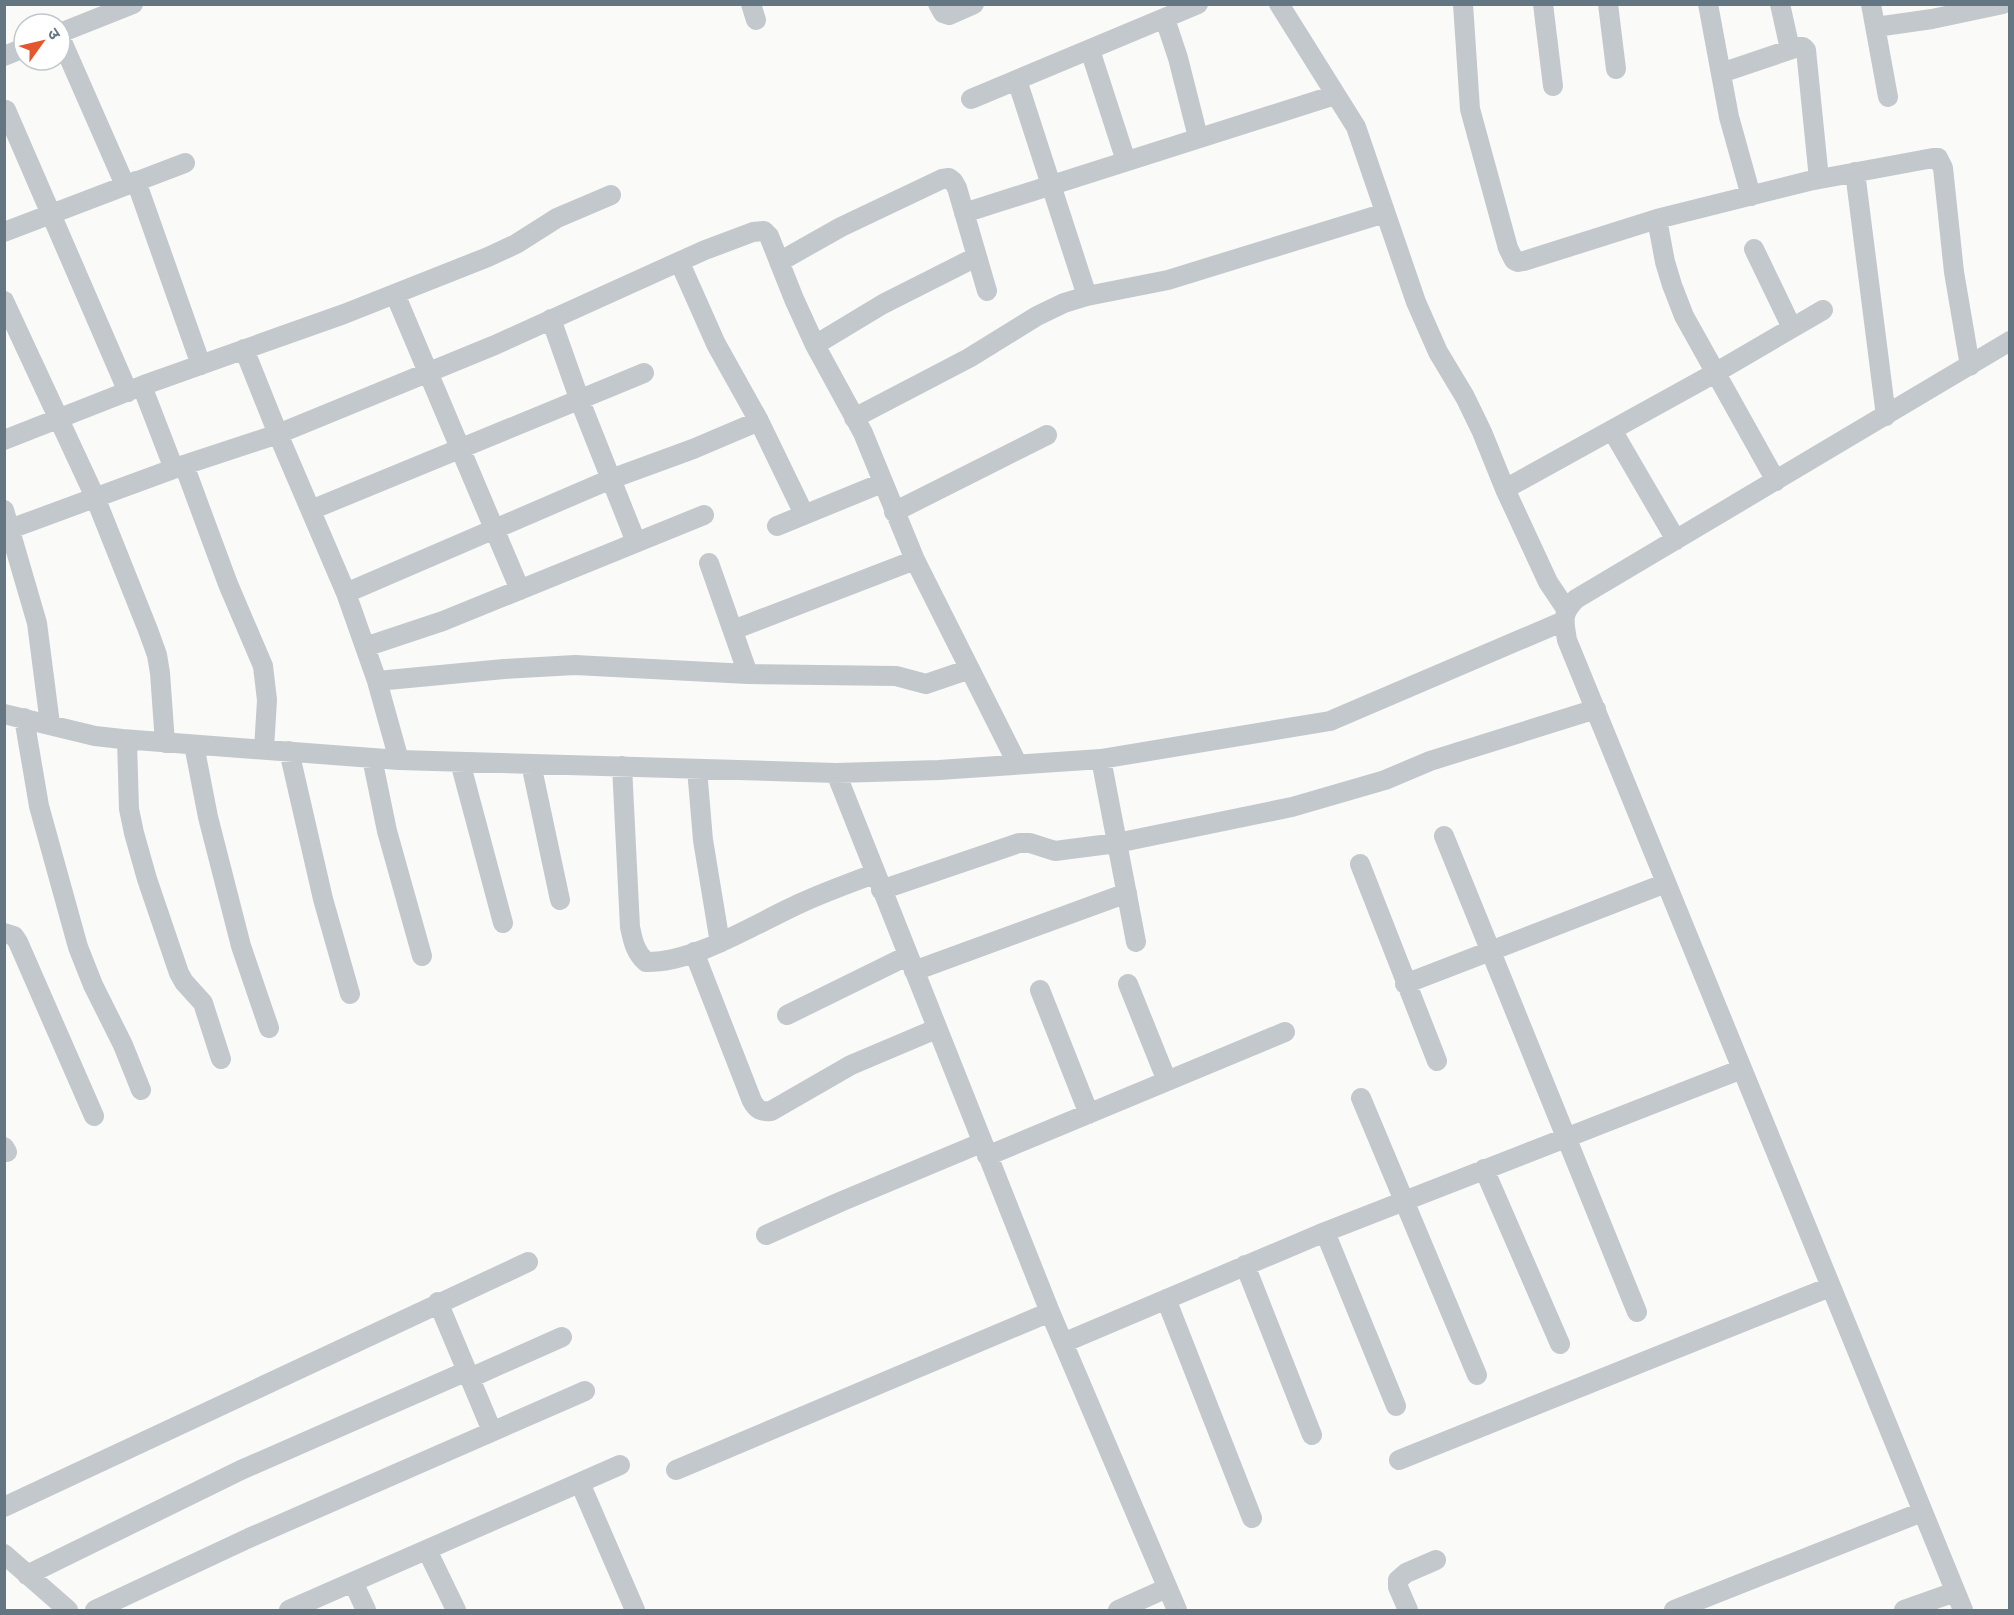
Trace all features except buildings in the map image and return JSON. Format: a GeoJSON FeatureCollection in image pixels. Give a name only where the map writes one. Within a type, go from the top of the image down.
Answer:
{"type":"FeatureCollection","features":[{"type":"Feature","properties":{"kind":"street"},"geometry":{"type":"LineString","coordinates":[[72,30],[133,4]]}},
{"type":"Feature","properties":{"kind":"street"},"geometry":{"type":"LineString","coordinates":[[938,4],[943,13],[949,15],[974,4]]}},
{"type":"Feature","properties":{"kind":"street"},"geometry":{"type":"LineString","coordinates":[[972,99],[1198,4]]}},
{"type":"Feature","properties":{"kind":"street"},"geometry":{"type":"LineString","coordinates":[[1279,4],[1356,127],[1416,302],[1438,352],[1465,397],[1482,432],[1505,489],[1565,615],[1568,640],[1963,1611]]}},
{"type":"Feature","properties":{"kind":"street"},"geometry":{"type":"LineString","coordinates":[[1463,4],[1470,109],[1510,256],[1514,260],[1524,261],[1657,219],[1819,179],[1938,158],[1942,162],[1954,272],[1970,366]]}},
{"type":"Feature","properties":{"kind":"street"},"geometry":{"type":"LineString","coordinates":[[1543,4],[1553,86]]}},
{"type":"Feature","properties":{"kind":"street"},"geometry":{"type":"LineString","coordinates":[[1608,4],[1616,69]]}},
{"type":"Feature","properties":{"kind":"street"},"geometry":{"type":"LineString","coordinates":[[1708,4],[1729,117],[1751,196]]}},
{"type":"Feature","properties":{"kind":"street"},"geometry":{"type":"LineString","coordinates":[[1780,4],[1790,49]]}},
{"type":"Feature","properties":{"kind":"street"},"geometry":{"type":"LineString","coordinates":[[1871,4],[1888,98]]}},
{"type":"Feature","properties":{"kind":"street"},"geometry":{"type":"LineString","coordinates":[[1876,27],[1932,19],[2003,4]]}},
{"type":"Feature","properties":{"kind":"street"},"geometry":{"type":"LineString","coordinates":[[1165,19],[1198,137]]}},
{"type":"Feature","properties":{"kind":"street"},"geometry":{"type":"LineString","coordinates":[[1721,73],[1790,49],[1803,47],[1808,56],[1819,179]]}},
{"type":"Feature","properties":{"kind":"street"},"geometry":{"type":"LineString","coordinates":[[1090,50],[1126,160]]}},
{"type":"Feature","properties":{"kind":"street"},"geometry":{"type":"LineString","coordinates":[[72,60],[131,183],[201,364]]}},
{"type":"Feature","properties":{"kind":"street"},"geometry":{"type":"LineString","coordinates":[[1017,81],[1087,296]]}},
{"type":"Feature","properties":{"kind":"street"},"geometry":{"type":"LineString","coordinates":[[964,213],[1335,95]]}},
{"type":"Feature","properties":{"kind":"street"},"geometry":{"type":"LineString","coordinates":[[6,110],[51,214],[135,389],[179,467],[263,666],[267,700],[264,749]]}},
{"type":"Feature","properties":{"kind":"street"},"geometry":{"type":"LineString","coordinates":[[4,232],[184,163]]}},
{"type":"Feature","properties":{"kind":"street"},"geometry":{"type":"LineString","coordinates":[[1855,172],[1886,416]]}},
{"type":"Feature","properties":{"kind":"street"},"geometry":{"type":"LineString","coordinates":[[779,262],[862,217],[942,179],[949,178],[953,181],[964,213],[987,291]]}},
{"type":"Feature","properties":{"kind":"street"},"geometry":{"type":"LineString","coordinates":[[4,440],[201,364],[395,294],[516,244],[557,218],[611,195]]}},
{"type":"Feature","properties":{"kind":"street"},"geometry":{"type":"LineString","coordinates":[[854,418],[983,350],[1037,316],[1064,303],[1087,296],[1168,280],[1385,213]]}},
{"type":"Feature","properties":{"kind":"street"},"geometry":{"type":"LineString","coordinates":[[1657,219],[1665,262],[1684,316],[1776,481]]}},
{"type":"Feature","properties":{"kind":"street"},"geometry":{"type":"LineString","coordinates":[[10,529],[179,467],[278,434],[495,345],[705,250],[764,231],[769,236],[815,345],[862,433],[915,560],[1017,763]]}},
{"type":"Feature","properties":{"kind":"street"},"geometry":{"type":"LineString","coordinates":[[1754,249],[1792,328]]}},
{"type":"Feature","properties":{"kind":"street"},"geometry":{"type":"LineString","coordinates":[[815,345],[892,299],[976,257]]}},
{"type":"Feature","properties":{"kind":"street"},"geometry":{"type":"LineString","coordinates":[[680,263],[716,344],[759,421],[804,514]]}},
{"type":"Feature","properties":{"kind":"street"},"geometry":{"type":"LineString","coordinates":[[395,294],[520,590]]}},
{"type":"Feature","properties":{"kind":"street"},"geometry":{"type":"LineString","coordinates":[[4,301],[95,497],[157,655],[165,743]]}},
{"type":"Feature","properties":{"kind":"street"},"geometry":{"type":"LineString","coordinates":[[1505,489],[1716,373],[1823,310]]}},
{"type":"Feature","properties":{"kind":"street"},"geometry":{"type":"LineString","coordinates":[[551,319],[580,401],[636,542]]}},
{"type":"Feature","properties":{"kind":"street"},"geometry":{"type":"LineString","coordinates":[[4,714],[95,736],[128,740],[399,760],[836,773],[939,770],[1101,759],[1330,720],[1565,615],[1576,600],[2010,342]]}},
{"type":"Feature","properties":{"kind":"street"},"geometry":{"type":"LineString","coordinates":[[244,349],[346,593],[377,681],[399,760]]}},
{"type":"Feature","properties":{"kind":"street"},"geometry":{"type":"LineString","coordinates":[[311,510],[644,373]]}},
{"type":"Feature","properties":{"kind":"street"},"geometry":{"type":"LineString","coordinates":[[346,593],[611,479],[693,449],[759,421]]}},
{"type":"Feature","properties":{"kind":"street"},"geometry":{"type":"LineString","coordinates":[[1612,430],[1676,540]]}},
{"type":"Feature","properties":{"kind":"street"},"geometry":{"type":"LineString","coordinates":[[894,512],[1047,435]]}},
{"type":"Feature","properties":{"kind":"street"},"geometry":{"type":"LineString","coordinates":[[777,526],[882,483]]}},
{"type":"Feature","properties":{"kind":"street"},"geometry":{"type":"LineString","coordinates":[[4,510],[10,529],[14,575],[37,623],[50,724]]}},
{"type":"Feature","properties":{"kind":"street"},"geometry":{"type":"LineString","coordinates":[[365,646],[442,621],[704,515]]}},
{"type":"Feature","properties":{"kind":"street"},"geometry":{"type":"LineString","coordinates":[[733,630],[915,560]]}},
{"type":"Feature","properties":{"kind":"street"},"geometry":{"type":"LineString","coordinates":[[709,563],[748,674]]}},
{"type":"Feature","properties":{"kind":"street"},"geometry":{"type":"LineString","coordinates":[[377,681],[575,665],[748,674],[896,676],[926,684],[970,669]]}},
{"type":"Feature","properties":{"kind":"street"},"geometry":{"type":"LineString","coordinates":[[622,766],[630,927],[633,945],[639,956],[646,962],[658,962],[720,943],[801,902],[1018,843],[1030,843],[1055,851],[1118,843],[1281,809],[1385,780],[1430,761],[1596,709]]}},
{"type":"Feature","properties":{"kind":"street"},"geometry":{"type":"LineString","coordinates":[[24,718],[39,806],[78,948],[141,1090]]}},
{"type":"Feature","properties":{"kind":"street"},"geometry":{"type":"LineString","coordinates":[[128,740],[129,809],[147,879],[179,973],[203,1003],[221,1059]]}},
{"type":"Feature","properties":{"kind":"street"},"geometry":{"type":"LineString","coordinates":[[194,745],[208,817],[241,946],[269,1028]]}},
{"type":"Feature","properties":{"kind":"street"},"geometry":{"type":"LineString","coordinates":[[289,752],[320,888],[350,994]]}},
{"type":"Feature","properties":{"kind":"street"},"geometry":{"type":"LineString","coordinates":[[372,758],[387,831],[422,956]]}},
{"type":"Feature","properties":{"kind":"street"},"geometry":{"type":"LineString","coordinates":[[1101,759],[1136,942]]}},
{"type":"Feature","properties":{"kind":"street"},"geometry":{"type":"LineString","coordinates":[[460,762],[503,923]]}},
{"type":"Feature","properties":{"kind":"street"},"geometry":{"type":"LineString","coordinates":[[531,764],[560,900]]}},
{"type":"Feature","properties":{"kind":"street"},"geometry":{"type":"LineString","coordinates":[[697,769],[703,840],[720,943]]}},
{"type":"Feature","properties":{"kind":"street"},"geometry":{"type":"LineString","coordinates":[[836,773],[984,1150],[1177,1611]]}},
{"type":"Feature","properties":{"kind":"street"},"geometry":{"type":"LineString","coordinates":[[1444,836],[1637,1312]]}},
{"type":"Feature","properties":{"kind":"street"},"geometry":{"type":"LineString","coordinates":[[1360,864],[1437,1061]]}},
{"type":"Feature","properties":{"kind":"street"},"geometry":{"type":"LineString","coordinates":[[1405,984],[1666,884]]}},
{"type":"Feature","properties":{"kind":"street"},"geometry":{"type":"LineString","coordinates":[[787,1015],[910,963],[1127,893]]}},
{"type":"Feature","properties":{"kind":"street"},"geometry":{"type":"LineString","coordinates":[[4,933],[14,936],[18,942],[94,1116]]}},
{"type":"Feature","properties":{"kind":"street"},"geometry":{"type":"LineString","coordinates":[[694,952],[757,1110],[771,1111],[851,1065],[936,1029]]}},
{"type":"Feature","properties":{"kind":"street"},"geometry":{"type":"LineString","coordinates":[[1128,984],[1167,1082]]}},
{"type":"Feature","properties":{"kind":"street"},"geometry":{"type":"LineString","coordinates":[[1040,990],[1089,1114]]}},
{"type":"Feature","properties":{"kind":"street"},"geometry":{"type":"LineString","coordinates":[[766,1234],[840,1202],[1089,1114],[1285,1032]]}},
{"type":"Feature","properties":{"kind":"street"},"geometry":{"type":"LineString","coordinates":[[1063,1343],[1324,1232],[1742,1069]]}},
{"type":"Feature","properties":{"kind":"street"},"geometry":{"type":"LineString","coordinates":[[1361,1098],[1477,1375]]}},
{"type":"Feature","properties":{"kind":"street"},"geometry":{"type":"LineString","coordinates":[[1484,1169],[1560,1344]]}},
{"type":"Feature","properties":{"kind":"street"},"geometry":{"type":"LineString","coordinates":[[1324,1232],[1396,1406]]}},
{"type":"Feature","properties":{"kind":"street"},"geometry":{"type":"LineString","coordinates":[[4,1507],[438,1302],[528,1262]]}},
{"type":"Feature","properties":{"kind":"street"},"geometry":{"type":"LineString","coordinates":[[1245,1265],[1312,1435]]}},
{"type":"Feature","properties":{"kind":"street"},"geometry":{"type":"LineString","coordinates":[[1400,1460],[1830,1287]]}},
{"type":"Feature","properties":{"kind":"street"},"geometry":{"type":"LineString","coordinates":[[1166,1299],[1252,1518]]}},
{"type":"Feature","properties":{"kind":"street"},"geometry":{"type":"LineString","coordinates":[[438,1302],[492,1431]]}},
{"type":"Feature","properties":{"kind":"street"},"geometry":{"type":"LineString","coordinates":[[676,1470],[1050,1312]]}},
{"type":"Feature","properties":{"kind":"street"},"geometry":{"type":"LineString","coordinates":[[27,1575],[240,1470],[468,1374],[562,1338]]}},
{"type":"Feature","properties":{"kind":"street"},"geometry":{"type":"LineString","coordinates":[[95,1611],[249,1538],[585,1391]]}},
{"type":"Feature","properties":{"kind":"street"},"geometry":{"type":"LineString","coordinates":[[289,1611],[620,1465]]}},
{"type":"Feature","properties":{"kind":"street"},"geometry":{"type":"LineString","coordinates":[[580,1483],[635,1611]]}},
{"type":"Feature","properties":{"kind":"street"},"geometry":{"type":"LineString","coordinates":[[1674,1611],[1922,1512]]}},
{"type":"Feature","properties":{"kind":"street"},"geometry":{"type":"LineString","coordinates":[[427,1550],[456,1611]]}},
{"type":"Feature","properties":{"kind":"street"},"geometry":{"type":"LineString","coordinates":[[4,1554],[68,1611]]}},
{"type":"Feature","properties":{"kind":"street"},"geometry":{"type":"LineString","coordinates":[[1408,1611],[1398,1587],[1398,1580],[1406,1573],[1436,1560]]}},
{"type":"Feature","properties":{"kind":"street"},"geometry":{"type":"LineString","coordinates":[[353,1582],[366,1611]]}},
{"type":"Feature","properties":{"kind":"street"},"geometry":{"type":"LineString","coordinates":[[1118,1611],[1167,1588]]}},
{"type":"Feature","properties":{"kind":"street"},"geometry":{"type":"LineString","coordinates":[[1904,1611],[1955,1592]]}}]}
